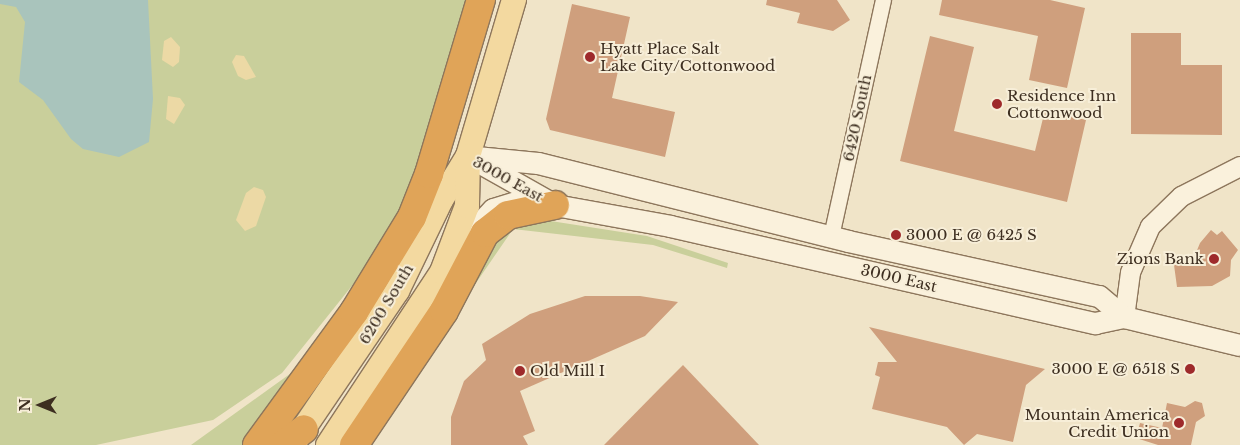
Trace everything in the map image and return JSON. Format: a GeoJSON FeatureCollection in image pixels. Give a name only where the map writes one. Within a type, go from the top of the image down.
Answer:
{"type":"FeatureCollection","features":[{"type":"Feature","properties":{"kind":"highway"},"geometry":{"type":"LineString","coordinates":[[257,445],[354,312],[408,224],[429,174],[481,0]]}},
{"type":"Feature","properties":{"kind":"highway"},"geometry":{"type":"LineString","coordinates":[[354,445],[444,311],[485,233],[508,215],[555,205]]}},
{"type":"Feature","properties":{"kind":"main road","name":"6200 South"},"geometry":{"type":"LineString","coordinates":[[293,440],[397,291],[441,200],[468,156],[514,0]]}},
{"type":"Feature","properties":{"kind":"main road","name":"6200 South"},"geometry":{"type":"LineString","coordinates":[[328,445],[442,272],[467,206],[468,156]]}},
{"type":"Feature","properties":{"kind":"main road","name":"3000 East"},"geometry":{"type":"LineString","coordinates":[[468,156],[555,205],[670,226],[1095,323],[1124,317],[1240,345]]}},
{"type":"Feature","properties":{"kind":"main road","name":"3000 East"},"geometry":{"type":"LineString","coordinates":[[468,156],[538,163],[831,236],[1099,296],[1124,317]]}},
{"type":"Feature","properties":{"kind":"main road"},"geometry":{"type":"LineString","coordinates":[[442,272],[469,232],[493,209],[515,202],[555,205]]}},
{"type":"Feature","properties":{"kind":"street","name":"6420 South"},"geometry":{"type":"LineString","coordinates":[[831,236],[883,0]]}},
{"type":"Feature","properties":{"kind":"street"},"geometry":{"type":"LineString","coordinates":[[1124,317],[1130,272],[1150,226],[1180,196],[1240,166]]}},
{"type":"Feature","properties":{"kind":"green space"},"geometry":{"type":"Polygon","coordinates":[[[0,0],[468,0],[427,141],[379,263],[244,445],[191,445],[301,366],[371,262],[282,373],[213,420],[96,445],[0,445],[0,0]]]}},
{"type":"Feature","properties":{"kind":"green space"},"geometry":{"type":"Polygon","coordinates":[[[525,217],[647,236],[728,263],[727,268],[653,245],[513,229],[365,445],[495,232],[525,217]]]}},
{"type":"Feature","properties":{"kind":"sand"},"geometry":{"type":"Polygon","coordinates":[[[171,37],[180,47],[179,62],[173,67],[162,60],[164,41],[171,37]]]}},
{"type":"Feature","properties":{"kind":"sand"},"geometry":{"type":"Polygon","coordinates":[[[236,55],[244,56],[256,77],[246,80],[238,76],[232,62],[236,55]]]}},
{"type":"Feature","properties":{"kind":"sand"},"geometry":{"type":"Polygon","coordinates":[[[168,96],[180,98],[185,105],[174,124],[166,119],[168,96]]]}},
{"type":"Feature","properties":{"kind":"sand"},"geometry":{"type":"Polygon","coordinates":[[[254,187],[263,190],[266,197],[256,226],[245,231],[236,220],[246,193],[254,187]]]}},
{"type":"Feature","properties":{"kind":"water"},"geometry":{"type":"Polygon","coordinates":[[[0,0],[148,0],[153,99],[149,142],[119,157],[83,149],[71,139],[43,100],[19,82],[25,22],[16,7],[0,4],[0,0]]]}},
{"type":"Feature","properties":{"kind":"building"},"geometry":{"type":"Polygon","coordinates":[[[767,0],[837,0],[850,20],[833,31],[797,23],[800,13],[766,5],[767,0]]]}},
{"type":"Feature","properties":{"kind":"building"},"geometry":{"type":"Polygon","coordinates":[[[942,0],[1050,0],[1085,8],[1067,88],[1029,80],[1038,36],[939,15],[942,0]]]}},
{"type":"Feature","properties":{"kind":"building","name":"Hyatt Place Salt Lake City/Cottonwood"},"geometry":{"type":"Polygon","coordinates":[[[572,4],[630,17],[612,98],[675,112],[665,157],[550,130],[546,119],[572,4]]]}},
{"type":"Feature","properties":{"kind":"building"},"geometry":{"type":"Polygon","coordinates":[[[1131,33],[1181,33],[1181,65],[1222,65],[1222,135],[1131,134],[1131,33]]]}},
{"type":"Feature","properties":{"kind":"building"},"geometry":{"type":"Polygon","coordinates":[[[930,36],[974,47],[954,131],[1035,151],[1045,110],[1086,120],[1067,202],[900,161],[930,36]]]}},
{"type":"Feature","properties":{"kind":"building","name":"Zions Bank"},"geometry":{"type":"Polygon","coordinates":[[[1211,230],[1217,235],[1222,231],[1238,250],[1231,260],[1230,276],[1212,286],[1177,287],[1174,265],[1191,265],[1200,243],[1211,230]]]}},
{"type":"Feature","properties":{"kind":"building","name":"Old Mill I"},"geometry":{"type":"Polygon","coordinates":[[[585,296],[640,296],[678,302],[645,336],[520,391],[535,431],[523,436],[528,445],[451,445],[451,417],[464,381],[486,360],[482,344],[530,314],[585,296]]]}},
{"type":"Feature","properties":{"kind":"building"},"geometry":{"type":"Polygon","coordinates":[[[869,327],[1045,369],[1026,385],[1013,442],[977,434],[964,445],[947,427],[872,409],[880,377],[875,375],[878,362],[897,362],[869,327]]]}},
{"type":"Feature","properties":{"kind":"building"},"geometry":{"type":"Polygon","coordinates":[[[683,365],[759,445],[604,445],[661,387],[683,365]]]}},
{"type":"Feature","properties":{"kind":"building","name":"Mountain America Credit Union"},"geometry":{"type":"Polygon","coordinates":[[[1195,401],[1202,403],[1205,416],[1196,422],[1191,445],[1158,445],[1136,438],[1140,423],[1162,428],[1167,403],[1185,407],[1195,401]]]}},
{"type":"Feature","properties":{"kind":"place","name":"Hyatt Place Salt Lake City/Cottonwood"},"geometry":{"type":"Point","coordinates":[590,57]}},
{"type":"Feature","properties":{"kind":"place","name":"Residence Inn Cottonwood"},"geometry":{"type":"Point","coordinates":[997,104]}},
{"type":"Feature","properties":{"kind":"place","name":"3000 E @ 6425 S"},"geometry":{"type":"Point","coordinates":[896,235]}},
{"type":"Feature","properties":{"kind":"place","name":"Zions Bank"},"geometry":{"type":"Point","coordinates":[1214,259]}},
{"type":"Feature","properties":{"kind":"place","name":"3000 E @ 6518 S"},"geometry":{"type":"Point","coordinates":[1190,369]}},
{"type":"Feature","properties":{"kind":"place","name":"Old Mill I"},"geometry":{"type":"Point","coordinates":[520,371]}},
{"type":"Feature","properties":{"kind":"place","name":"Mountain America Credit Union"},"geometry":{"type":"Point","coordinates":[1179,423]}}]}
